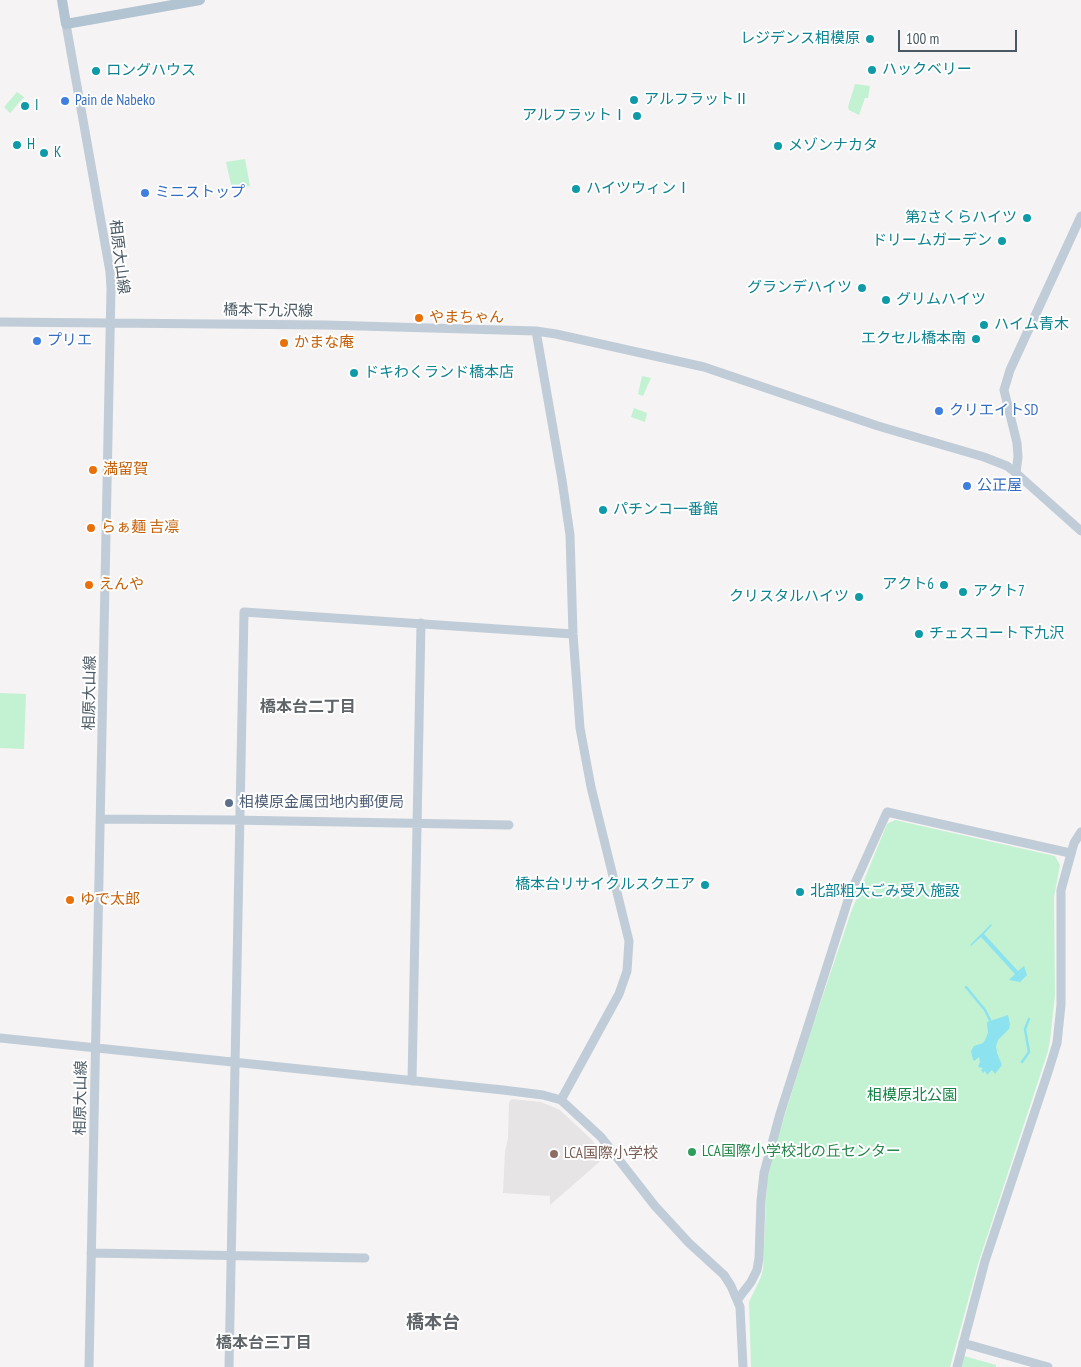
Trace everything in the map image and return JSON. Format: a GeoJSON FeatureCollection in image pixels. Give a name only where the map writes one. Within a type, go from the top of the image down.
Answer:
{"type":"FeatureCollection","features":[{"type":"Feature","properties":{"kind":"main road"},"geometry":{"type":"LineString","coordinates":[[62,0],[66,24],[200,0]]}},
{"type":"Feature","properties":{"kind":"street","name":"相原大山線"},"geometry":{"type":"LineString","coordinates":[[66,24],[110,272],[111,324],[89,1367]]}},
{"type":"Feature","properties":{"kind":"street"},"geometry":{"type":"LineString","coordinates":[[1016,473],[1017,443],[1006,400],[1005,385],[1010,370],[1081,216]]}},
{"type":"Feature","properties":{"kind":"street","name":"橋本下九沢線"},"geometry":{"type":"LineString","coordinates":[[0,322],[536,331],[704,367],[878,426],[984,457],[1007,466],[1081,531]]}},
{"type":"Feature","properties":{"kind":"street"},"geometry":{"type":"LineString","coordinates":[[536,331],[570,536],[573,634],[580,728],[591,787],[628,931],[629,952],[627,971],[619,994],[561,1100]]}},
{"type":"Feature","properties":{"kind":"street"},"geometry":{"type":"LineString","coordinates":[[229,1367],[244,612],[573,634]]}},
{"type":"Feature","properties":{"kind":"street"},"geometry":{"type":"LineString","coordinates":[[412,1081],[421,623]]}},
{"type":"Feature","properties":{"kind":"street"},"geometry":{"type":"LineString","coordinates":[[738,1298],[751,1282],[757,1270],[764,1173],[780,1114],[850,894],[888,812],[1070,853]]}},
{"type":"Feature","properties":{"kind":"street"},"geometry":{"type":"LineString","coordinates":[[101,819],[509,825]]}},
{"type":"Feature","properties":{"kind":"street"},"geometry":{"type":"LineString","coordinates":[[957,1367],[985,1261],[1057,1043],[1061,1005],[1060,903],[1062,883],[1070,853],[1081,832]]}},
{"type":"Feature","properties":{"kind":"street"},"geometry":{"type":"LineString","coordinates":[[0,1038],[544,1095],[561,1100],[601,1137],[664,1216],[689,1243],[724,1275],[738,1298],[741,1314],[743,1367]]}},
{"type":"Feature","properties":{"kind":"street"},"geometry":{"type":"LineString","coordinates":[[92,1253],[365,1258]]}},
{"type":"Feature","properties":{"kind":"street"},"geometry":{"type":"LineString","coordinates":[[963,1343],[1048,1367]]}},
{"type":"Feature","properties":{"kind":"shaded area","name":"LCA国際小学校"},"geometry":{"type":"Polygon","coordinates":[[[512,1099],[541,1102],[560,1110],[591,1139],[605,1157],[550,1205],[550,1196],[503,1193],[509,1102],[512,1099]]]}},
{"type":"Feature","properties":{"kind":"green space"},"geometry":{"type":"Polygon","coordinates":[[[855,84],[870,86],[868,98],[865,98],[859,115],[849,110],[848,107],[855,84]]]}},
{"type":"Feature","properties":{"kind":"green space"},"geometry":{"type":"Polygon","coordinates":[[[17,92],[24,97],[10,113],[4,107],[17,92]]]}},
{"type":"Feature","properties":{"kind":"green space"},"geometry":{"type":"Polygon","coordinates":[[[245,159],[250,186],[232,189],[226,162],[245,159]]]}},
{"type":"Feature","properties":{"kind":"green space"},"geometry":{"type":"Polygon","coordinates":[[[642,376],[651,378],[643,396],[638,394],[642,376]]]}},
{"type":"Feature","properties":{"kind":"green space"},"geometry":{"type":"Polygon","coordinates":[[[634,408],[647,413],[645,422],[631,417],[634,408]]]}},
{"type":"Feature","properties":{"kind":"green space"},"geometry":{"type":"Polygon","coordinates":[[[0,693],[26,694],[24,749],[0,748],[0,693]]]}},
{"type":"Feature","properties":{"kind":"green space","name":"相模原北公園"},"geometry":{"type":"Polygon","coordinates":[[[895,820],[1055,856],[1060,865],[1054,897],[1055,995],[1048,1051],[978,1264],[950,1367],[751,1367],[749,1302],[763,1269],[767,1181],[771,1159],[851,912],[887,824],[895,820]]]}},
{"type":"Feature","properties":{"kind":"green space"},"geometry":{"type":"Polygon","coordinates":[[[964,1356],[996,1365],[996,1367],[961,1367],[964,1356]]]}},
{"type":"Feature","properties":{"kind":"water"},"geometry":{"type":"Polygon","coordinates":[[[991,924],[984,934],[1018,971],[1024,966],[1027,975],[1020,982],[1009,980],[1015,974],[981,937],[970,945],[991,924]]]}},
{"type":"Feature","properties":{"kind":"water"},"geometry":{"type":"Polygon","coordinates":[[[1008,1015],[1009,1029],[998,1040],[996,1046],[1002,1065],[995,1074],[992,1070],[987,1075],[985,1071],[983,1073],[981,1070],[983,1068],[978,1067],[979,1057],[973,1060],[971,1051],[974,1046],[983,1043],[985,1040],[988,1033],[987,1022],[1008,1015]]]}},
{"type":"Feature","properties":{"kind":"waterway"},"geometry":{"type":"LineString","coordinates":[[966,987],[985,1010],[990,1020]]}},
{"type":"Feature","properties":{"kind":"waterway"},"geometry":{"type":"LineString","coordinates":[[1022,1062],[1029,1052],[1025,1029],[1029,1019]]}},
{"type":"Feature","properties":{"kind":"place","name":"レジデンス相模原"},"geometry":{"type":"Point","coordinates":[870,39]}},
{"type":"Feature","properties":{"kind":"place","name":"ハックベリー"},"geometry":{"type":"Point","coordinates":[872,70]}},
{"type":"Feature","properties":{"kind":"place","name":"ロングハウス"},"geometry":{"type":"Point","coordinates":[96,71]}},
{"type":"Feature","properties":{"kind":"place","name":"アルフラットⅡ"},"geometry":{"type":"Point","coordinates":[634,100]}},
{"type":"Feature","properties":{"kind":"place","name":"Pain de Nabeko"},"geometry":{"type":"Point","coordinates":[65,101]}},
{"type":"Feature","properties":{"kind":"place","name":"I"},"geometry":{"type":"Point","coordinates":[25,106]}},
{"type":"Feature","properties":{"kind":"place","name":"アルフラットⅠ"},"geometry":{"type":"Point","coordinates":[637,116]}},
{"type":"Feature","properties":{"kind":"place","name":"H"},"geometry":{"type":"Point","coordinates":[17,145]}},
{"type":"Feature","properties":{"kind":"place","name":"メゾンナカタ"},"geometry":{"type":"Point","coordinates":[778,146]}},
{"type":"Feature","properties":{"kind":"place","name":"K"},"geometry":{"type":"Point","coordinates":[44,153]}},
{"type":"Feature","properties":{"kind":"place","name":"ハイツウィンⅠ"},"geometry":{"type":"Point","coordinates":[576,189]}},
{"type":"Feature","properties":{"kind":"place","name":"ミニストップ"},"geometry":{"type":"Point","coordinates":[145,193]}},
{"type":"Feature","properties":{"kind":"place","name":"第2さくらハイツ"},"geometry":{"type":"Point","coordinates":[1027,218]}},
{"type":"Feature","properties":{"kind":"place","name":"ドリームガーデン"},"geometry":{"type":"Point","coordinates":[1002,241]}},
{"type":"Feature","properties":{"kind":"place","name":"グランデハイツ"},"geometry":{"type":"Point","coordinates":[862,288]}},
{"type":"Feature","properties":{"kind":"place","name":"グリムハイツ"},"geometry":{"type":"Point","coordinates":[886,300]}},
{"type":"Feature","properties":{"kind":"place","name":"やまちゃん"},"geometry":{"type":"Point","coordinates":[419,318]}},
{"type":"Feature","properties":{"kind":"place","name":"ハイム青木"},"geometry":{"type":"Point","coordinates":[984,325]}},
{"type":"Feature","properties":{"kind":"place","name":"エクセル橋本南"},"geometry":{"type":"Point","coordinates":[976,339]}},
{"type":"Feature","properties":{"kind":"place","name":"プリエ"},"geometry":{"type":"Point","coordinates":[37,341]}},
{"type":"Feature","properties":{"kind":"place","name":"かまな庵"},"geometry":{"type":"Point","coordinates":[284,343]}},
{"type":"Feature","properties":{"kind":"place","name":"ドキわくランド橋本店"},"geometry":{"type":"Point","coordinates":[354,373]}},
{"type":"Feature","properties":{"kind":"place","name":"クリエイトSD"},"geometry":{"type":"Point","coordinates":[939,411]}},
{"type":"Feature","properties":{"kind":"place","name":"満留賀"},"geometry":{"type":"Point","coordinates":[93,470]}},
{"type":"Feature","properties":{"kind":"place","name":"公正屋"},"geometry":{"type":"Point","coordinates":[967,486]}},
{"type":"Feature","properties":{"kind":"place","name":"パチンコ一番館"},"geometry":{"type":"Point","coordinates":[603,510]}},
{"type":"Feature","properties":{"kind":"place","name":"らぁ麺 吉凛"},"geometry":{"type":"Point","coordinates":[91,528]}},
{"type":"Feature","properties":{"kind":"place","name":"えんや"},"geometry":{"type":"Point","coordinates":[89,585]}},
{"type":"Feature","properties":{"kind":"place","name":"アクト6"},"geometry":{"type":"Point","coordinates":[944,585]}},
{"type":"Feature","properties":{"kind":"place","name":"アクト7"},"geometry":{"type":"Point","coordinates":[963,592]}},
{"type":"Feature","properties":{"kind":"place","name":"クリスタルハイツ"},"geometry":{"type":"Point","coordinates":[859,597]}},
{"type":"Feature","properties":{"kind":"place","name":"チェスコート下九沢"},"geometry":{"type":"Point","coordinates":[919,634]}},
{"type":"Feature","properties":{"kind":"place","name":"相模原金属団地内郵便局"},"geometry":{"type":"Point","coordinates":[229,803]}},
{"type":"Feature","properties":{"kind":"place","name":"橋本台リサイクルスクエア"},"geometry":{"type":"Point","coordinates":[705,885]}},
{"type":"Feature","properties":{"kind":"place","name":"北部粗大ごみ受入施設"},"geometry":{"type":"Point","coordinates":[800,892]}},
{"type":"Feature","properties":{"kind":"place","name":"ゆで太郎"},"geometry":{"type":"Point","coordinates":[70,900]}},
{"type":"Feature","properties":{"kind":"place","name":"LCA国際小学校北の丘センター"},"geometry":{"type":"Point","coordinates":[692,1152]}},
{"type":"Feature","properties":{"kind":"place","name":"LCA国際小学校"},"geometry":{"type":"Point","coordinates":[554,1154]}},
{"type":"Feature","properties":{"kind":"district","name":"橋本台二丁目"},"geometry":{"type":"Point","coordinates":[308,707]}},
{"type":"Feature","properties":{"kind":"district","name":"橋本台"},"geometry":{"type":"Point","coordinates":[433,1323]}},
{"type":"Feature","properties":{"kind":"district","name":"橋本台三丁目"},"geometry":{"type":"Point","coordinates":[264,1343]}}]}
